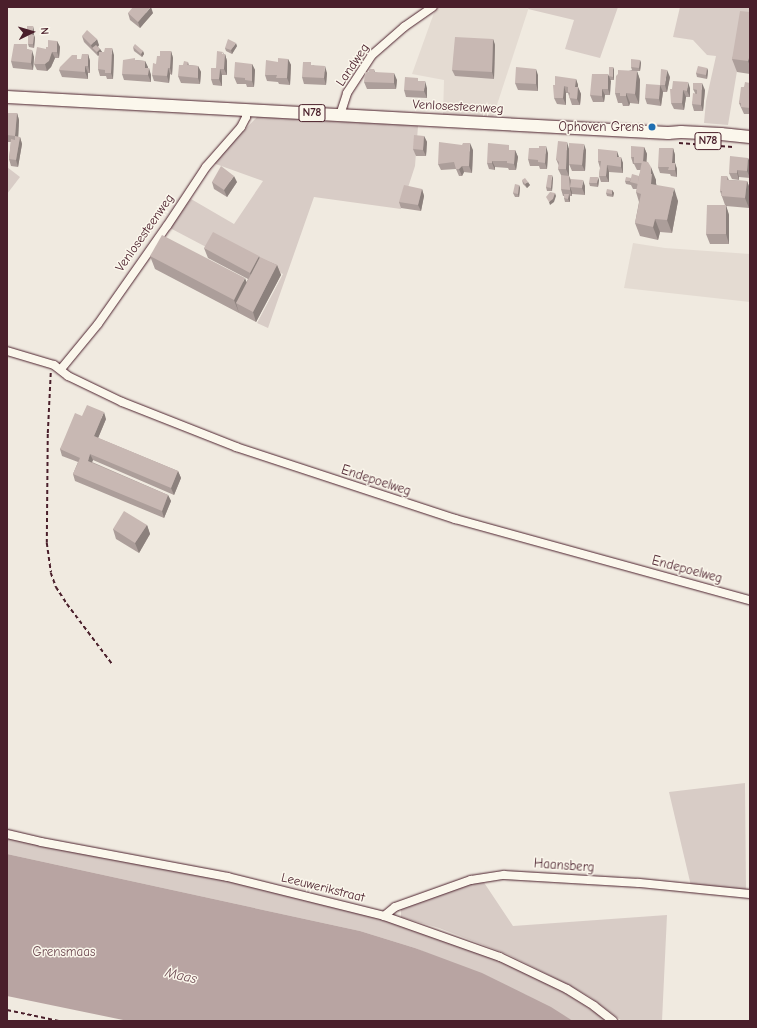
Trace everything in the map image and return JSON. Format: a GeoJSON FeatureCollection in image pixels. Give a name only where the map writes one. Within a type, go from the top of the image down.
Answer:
{"type":"FeatureCollection","features":[{"type":"Feature","properties":{"kind":"main road","name":"Venlosesteenweg"},"geometry":{"type":"LineString","coordinates":[[7,96],[668,134],[690,140],[708,141],[750,138]]}},
{"type":"Feature","properties":{"kind":"street","name":"Landweg"},"geometry":{"type":"LineString","coordinates":[[340,115],[347,93],[372,55],[404,27],[433,7]]}},
{"type":"Feature","properties":{"kind":"street","name":"Venlosesteenweg"},"geometry":{"type":"LineString","coordinates":[[58,367],[98,324],[167,226],[206,167],[241,126],[246,117],[246,110]]}},
{"type":"Feature","properties":{"kind":"street","name":"Endepoelweg"},"geometry":{"type":"LineString","coordinates":[[7,351],[58,367],[68,376],[122,402],[236,447],[455,519],[750,600]]}},
{"type":"Feature","properties":{"kind":"street","name":"Leeuwerikstraat"},"geometry":{"type":"LineString","coordinates":[[7,834],[40,842],[228,877],[384,916],[500,957],[567,989],[594,1006],[613,1021]]}},
{"type":"Feature","properties":{"kind":"street","name":"Haansberg"},"geometry":{"type":"LineString","coordinates":[[384,916],[395,907],[471,880],[504,875],[639,883],[750,894]]}},
{"type":"Feature","properties":{"kind":"path"},"geometry":{"type":"LineString","coordinates":[[58,367],[50,375],[47,543],[51,573],[56,587],[67,604],[113,665]]}},
{"type":"Feature","properties":{"kind":"path"},"geometry":{"type":"LineString","coordinates":[[7,1010],[59,1021]]}},
{"type":"Feature","properties":{"kind":"shaded area"},"geometry":{"type":"Polygon","coordinates":[[[438,7],[529,7],[493,117],[443,115],[444,80],[412,74],[435,10],[438,7]]]}},
{"type":"Feature","properties":{"kind":"shaded area"},"geometry":{"type":"Polygon","coordinates":[[[529,7],[618,7],[600,58],[565,49],[574,20],[528,9],[529,7]]]}},
{"type":"Feature","properties":{"kind":"shaded area"},"geometry":{"type":"Polygon","coordinates":[[[680,7],[750,7],[750,24],[745,23],[728,125],[704,123],[706,101],[716,56],[707,55],[693,40],[673,37],[680,7]]]}},
{"type":"Feature","properties":{"kind":"shaded area"},"geometry":{"type":"Polygon","coordinates":[[[257,117],[418,126],[415,166],[401,209],[314,197],[268,328],[257,323],[283,274],[263,265],[208,248],[170,228],[191,199],[234,224],[263,181],[213,163],[257,117]]]}},
{"type":"Feature","properties":{"kind":"shaded area"},"geometry":{"type":"Polygon","coordinates":[[[7,167],[20,177],[7,194],[7,167]]]}},
{"type":"Feature","properties":{"kind":"shaded area"},"geometry":{"type":"Polygon","coordinates":[[[633,243],[665,248],[750,254],[750,302],[624,288],[633,243]]]}},
{"type":"Feature","properties":{"kind":"shaded area"},"geometry":{"type":"Polygon","coordinates":[[[745,783],[746,892],[691,886],[669,792],[745,783]]]}},
{"type":"Feature","properties":{"kind":"shaded area"},"geometry":{"type":"Polygon","coordinates":[[[7,836],[192,872],[375,916],[486,955],[557,988],[609,1021],[573,1021],[526,995],[415,948],[360,931],[7,854],[7,836]]]}},
{"type":"Feature","properties":{"kind":"shaded area"},"geometry":{"type":"Polygon","coordinates":[[[483,881],[513,926],[667,915],[662,1021],[622,1021],[590,997],[507,954],[439,928],[401,917],[401,908],[456,887],[483,881]]]}},
{"type":"Feature","properties":{"kind":"water","name":"Grensmaas"},"geometry":{"type":"Polygon","coordinates":[[[7,854],[360,931],[415,948],[482,973],[551,1007],[573,1021],[128,1021],[7,996],[7,854]]]}},
{"type":"Feature","properties":{"kind":"building"},"geometry":{"type":"Polygon","coordinates":[[[133,7],[151,7],[138,22],[128,13],[133,7]]]}},
{"type":"Feature","properties":{"kind":"building"},"geometry":{"type":"Polygon","coordinates":[[[740,11],[750,12],[750,57],[748,61],[732,59],[740,11]]]}},
{"type":"Feature","properties":{"kind":"building"},"geometry":{"type":"Polygon","coordinates":[[[27,26],[33,26],[32,34],[27,33],[27,26]]]}},
{"type":"Feature","properties":{"kind":"building"},"geometry":{"type":"Polygon","coordinates":[[[87,30],[97,39],[91,45],[82,36],[87,30]]]}},
{"type":"Feature","properties":{"kind":"building"},"geometry":{"type":"Polygon","coordinates":[[[28,34],[34,35],[33,44],[28,44],[28,34]]]}},
{"type":"Feature","properties":{"kind":"building"},"geometry":{"type":"Polygon","coordinates":[[[455,37],[493,39],[492,72],[452,70],[455,37]]]}},
{"type":"Feature","properties":{"kind":"building"},"geometry":{"type":"Polygon","coordinates":[[[228,39],[236,43],[231,50],[225,48],[228,39]]]}},
{"type":"Feature","properties":{"kind":"building"},"geometry":{"type":"Polygon","coordinates":[[[48,40],[57,41],[57,52],[52,52],[49,61],[45,64],[34,64],[37,47],[46,49],[46,47],[48,47],[48,40]]]}},
{"type":"Feature","properties":{"kind":"building"},"geometry":{"type":"Polygon","coordinates":[[[14,44],[27,44],[27,49],[32,50],[31,63],[11,61],[14,44]]]}},
{"type":"Feature","properties":{"kind":"building"},"geometry":{"type":"Polygon","coordinates":[[[135,44],[143,51],[141,54],[133,47],[135,44]]]}},
{"type":"Feature","properties":{"kind":"building"},"geometry":{"type":"Polygon","coordinates":[[[96,45],[100,49],[97,52],[92,48],[96,45]]]}},
{"type":"Feature","properties":{"kind":"building"},"geometry":{"type":"Polygon","coordinates":[[[105,48],[112,48],[111,73],[105,73],[105,70],[98,69],[99,52],[104,52],[105,48]]]}},
{"type":"Feature","properties":{"kind":"building"},"geometry":{"type":"Polygon","coordinates":[[[160,51],[171,51],[170,68],[168,68],[167,76],[152,75],[153,63],[156,64],[157,56],[160,56],[160,51]]]}},
{"type":"Feature","properties":{"kind":"building"},"geometry":{"type":"Polygon","coordinates":[[[217,51],[225,54],[224,69],[220,69],[219,79],[211,79],[211,68],[216,68],[217,51]]]}},
{"type":"Feature","properties":{"kind":"building"},"geometry":{"type":"Polygon","coordinates":[[[82,54],[88,54],[88,66],[85,66],[85,72],[59,70],[60,67],[72,55],[77,55],[77,59],[81,59],[82,54]]]}},
{"type":"Feature","properties":{"kind":"building"},"geometry":{"type":"Polygon","coordinates":[[[135,58],[135,60],[145,61],[145,68],[149,68],[148,75],[122,74],[123,60],[135,58]]]}},
{"type":"Feature","properties":{"kind":"building"},"geometry":{"type":"Polygon","coordinates":[[[278,58],[288,59],[287,78],[276,78],[277,75],[265,75],[266,60],[278,62],[278,58]]]}},
{"type":"Feature","properties":{"kind":"building"},"geometry":{"type":"Polygon","coordinates":[[[631,59],[640,60],[639,68],[631,67],[631,59]]]}},
{"type":"Feature","properties":{"kind":"building"},"geometry":{"type":"Polygon","coordinates":[[[184,61],[188,62],[187,65],[198,66],[198,78],[178,76],[179,65],[183,65],[184,61]]]}},
{"type":"Feature","properties":{"kind":"building"},"geometry":{"type":"Polygon","coordinates":[[[235,62],[252,64],[252,81],[245,80],[245,78],[234,77],[235,62]]]}},
{"type":"Feature","properties":{"kind":"building"},"geometry":{"type":"Polygon","coordinates":[[[303,62],[311,62],[311,65],[325,66],[324,78],[302,77],[303,62]]]}},
{"type":"Feature","properties":{"kind":"building"},"geometry":{"type":"Polygon","coordinates":[[[698,66],[707,68],[706,75],[696,73],[698,66]]]}},
{"type":"Feature","properties":{"kind":"building"},"geometry":{"type":"Polygon","coordinates":[[[516,67],[536,69],[536,84],[515,83],[516,67]]]}},
{"type":"Feature","properties":{"kind":"building"},"geometry":{"type":"Polygon","coordinates":[[[609,67],[613,67],[613,77],[609,76],[609,67]]]}},
{"type":"Feature","properties":{"kind":"building"},"geometry":{"type":"Polygon","coordinates":[[[369,69],[374,69],[374,72],[394,73],[394,83],[364,82],[365,72],[369,72],[369,69]]]}},
{"type":"Feature","properties":{"kind":"building"},"geometry":{"type":"Polygon","coordinates":[[[661,69],[667,70],[665,85],[660,85],[661,69]]]}},
{"type":"Feature","properties":{"kind":"building"},"geometry":{"type":"Polygon","coordinates":[[[618,70],[637,71],[635,94],[626,93],[626,96],[620,96],[620,93],[615,93],[616,76],[618,74],[618,70]]]}},
{"type":"Feature","properties":{"kind":"building"},"geometry":{"type":"Polygon","coordinates":[[[592,74],[608,74],[608,89],[602,89],[602,96],[590,95],[592,74]]]}},
{"type":"Feature","properties":{"kind":"building"},"geometry":{"type":"Polygon","coordinates":[[[555,76],[576,79],[575,87],[578,87],[577,99],[569,98],[570,93],[568,92],[568,87],[564,86],[563,98],[554,98],[553,85],[555,85],[555,76]]]}},
{"type":"Feature","properties":{"kind":"building"},"geometry":{"type":"Polygon","coordinates":[[[405,77],[418,78],[418,81],[425,81],[424,91],[404,90],[405,77]]]}},
{"type":"Feature","properties":{"kind":"building"},"geometry":{"type":"Polygon","coordinates":[[[673,81],[688,82],[687,91],[683,90],[682,103],[671,103],[670,89],[672,89],[673,81]]]}},
{"type":"Feature","properties":{"kind":"building"},"geometry":{"type":"Polygon","coordinates":[[[745,82],[750,83],[750,108],[741,107],[741,103],[739,103],[741,87],[744,87],[745,82]]]}},
{"type":"Feature","properties":{"kind":"building"},"geometry":{"type":"Polygon","coordinates":[[[693,83],[702,83],[701,105],[692,104],[693,93],[697,94],[697,89],[693,89],[693,83]]]}},
{"type":"Feature","properties":{"kind":"building"},"geometry":{"type":"Polygon","coordinates":[[[646,84],[660,85],[659,99],[645,98],[646,84]]]}},
{"type":"Feature","properties":{"kind":"building"},"geometry":{"type":"Polygon","coordinates":[[[8,113],[17,113],[15,136],[7,135],[8,113]]]}},
{"type":"Feature","properties":{"kind":"building"},"geometry":{"type":"Polygon","coordinates":[[[414,135],[424,136],[423,150],[413,149],[414,135]]]}},
{"type":"Feature","properties":{"kind":"building"},"geometry":{"type":"Polygon","coordinates":[[[15,136],[20,137],[16,160],[9,159],[11,139],[15,140],[15,136]]]}},
{"type":"Feature","properties":{"kind":"building"},"geometry":{"type":"Polygon","coordinates":[[[558,141],[567,142],[566,169],[558,169],[559,162],[556,159],[558,141]]]}},
{"type":"Feature","properties":{"kind":"building"},"geometry":{"type":"Polygon","coordinates":[[[439,142],[462,145],[463,143],[470,143],[469,166],[462,166],[459,169],[456,169],[454,162],[438,164],[439,142]]]}},
{"type":"Feature","properties":{"kind":"building"},"geometry":{"type":"Polygon","coordinates":[[[488,143],[509,145],[509,150],[515,150],[514,164],[507,163],[507,161],[492,161],[492,163],[487,163],[488,143]]]}},
{"type":"Feature","properties":{"kind":"building"},"geometry":{"type":"Polygon","coordinates":[[[569,143],[584,144],[582,165],[569,164],[569,143]]]}},
{"type":"Feature","properties":{"kind":"building"},"geometry":{"type":"Polygon","coordinates":[[[539,146],[546,146],[545,163],[538,162],[538,160],[528,159],[529,148],[539,148],[539,146]]]}},
{"type":"Feature","properties":{"kind":"building"},"geometry":{"type":"Polygon","coordinates":[[[631,146],[644,147],[642,163],[634,163],[634,157],[631,157],[631,146]]]}},
{"type":"Feature","properties":{"kind":"building"},"geometry":{"type":"Polygon","coordinates":[[[659,148],[673,148],[672,163],[675,163],[675,170],[668,170],[669,167],[658,167],[659,148]]]}},
{"type":"Feature","properties":{"kind":"building"},"geometry":{"type":"Polygon","coordinates":[[[598,149],[617,151],[617,157],[621,157],[621,167],[607,165],[606,176],[599,176],[601,161],[598,161],[598,149]]]}},
{"type":"Feature","properties":{"kind":"building"},"geometry":{"type":"Polygon","coordinates":[[[730,156],[748,158],[747,171],[737,170],[737,173],[729,173],[730,156]]]}},
{"type":"Feature","properties":{"kind":"building"},"geometry":{"type":"Polygon","coordinates":[[[642,161],[648,162],[651,167],[651,184],[674,188],[667,220],[655,219],[653,227],[635,223],[641,194],[636,192],[642,161]]]}},
{"type":"Feature","properties":{"kind":"building"},"geometry":{"type":"Polygon","coordinates":[[[221,166],[234,176],[224,190],[212,182],[221,166]]]}},
{"type":"Feature","properties":{"kind":"building"},"geometry":{"type":"Polygon","coordinates":[[[632,174],[639,176],[638,184],[630,182],[632,174]]]}},
{"type":"Feature","properties":{"kind":"building"},"geometry":{"type":"Polygon","coordinates":[[[548,175],[552,175],[551,188],[546,187],[548,175]]]}},
{"type":"Feature","properties":{"kind":"building"},"geometry":{"type":"Polygon","coordinates":[[[561,175],[569,176],[570,190],[561,189],[561,175]]]}},
{"type":"Feature","properties":{"kind":"building"},"geometry":{"type":"Polygon","coordinates":[[[721,176],[727,176],[727,180],[747,181],[745,198],[721,196],[721,176]]]}},
{"type":"Feature","properties":{"kind":"building"},"geometry":{"type":"Polygon","coordinates":[[[590,177],[598,177],[597,183],[589,183],[590,177]]]}},
{"type":"Feature","properties":{"kind":"building"},"geometry":{"type":"Polygon","coordinates":[[[626,177],[631,178],[630,181],[625,181],[626,177]]]}},
{"type":"Feature","properties":{"kind":"building"},"geometry":{"type":"Polygon","coordinates":[[[525,178],[528,182],[525,184],[522,180],[525,178]]]}},
{"type":"Feature","properties":{"kind":"building"},"geometry":{"type":"Polygon","coordinates":[[[571,179],[583,180],[582,188],[570,187],[571,179]]]}},
{"type":"Feature","properties":{"kind":"building"},"geometry":{"type":"Polygon","coordinates":[[[515,184],[519,185],[518,194],[513,193],[515,184]]]}},
{"type":"Feature","properties":{"kind":"building"},"geometry":{"type":"Polygon","coordinates":[[[404,185],[422,189],[418,205],[399,202],[404,185]]]}},
{"type":"Feature","properties":{"kind":"building"},"geometry":{"type":"Polygon","coordinates":[[[607,189],[612,190],[612,194],[606,193],[607,189]]]}},
{"type":"Feature","properties":{"kind":"building"},"geometry":{"type":"Polygon","coordinates":[[[550,192],[555,193],[553,199],[549,202],[546,197],[550,192]]]}},
{"type":"Feature","properties":{"kind":"building"},"geometry":{"type":"Polygon","coordinates":[[[564,194],[569,194],[568,199],[564,198],[564,194]]]}},
{"type":"Feature","properties":{"kind":"building"},"geometry":{"type":"Polygon","coordinates":[[[707,205],[726,205],[726,234],[706,234],[707,205]]]}},
{"type":"Feature","properties":{"kind":"building"},"geometry":{"type":"Polygon","coordinates":[[[213,232],[259,256],[250,273],[204,248],[213,232]]]}},
{"type":"Feature","properties":{"kind":"building"},"geometry":{"type":"Polygon","coordinates":[[[162,235],[245,278],[234,300],[150,256],[162,235]]]}},
{"type":"Feature","properties":{"kind":"building"},"geometry":{"type":"Polygon","coordinates":[[[260,257],[277,265],[253,312],[236,303],[260,257]]]}},
{"type":"Feature","properties":{"kind":"building"},"geometry":{"type":"Polygon","coordinates":[[[87,405],[104,412],[94,436],[178,471],[171,488],[90,454],[88,461],[168,495],[162,511],[73,474],[80,458],[60,449],[75,413],[82,416],[87,405]]]}},
{"type":"Feature","properties":{"kind":"building"},"geometry":{"type":"Polygon","coordinates":[[[124,511],[147,525],[135,543],[113,529],[124,511]]]}},
{"type":"Feature","properties":{"kind":"place","name":"Ophoven Grens"},"geometry":{"type":"Point","coordinates":[652,127]}},
{"type":"Feature","properties":{"kind":"water label","name":"Maas"},"geometry":{"type":"Point","coordinates":[181,976]}}]}
